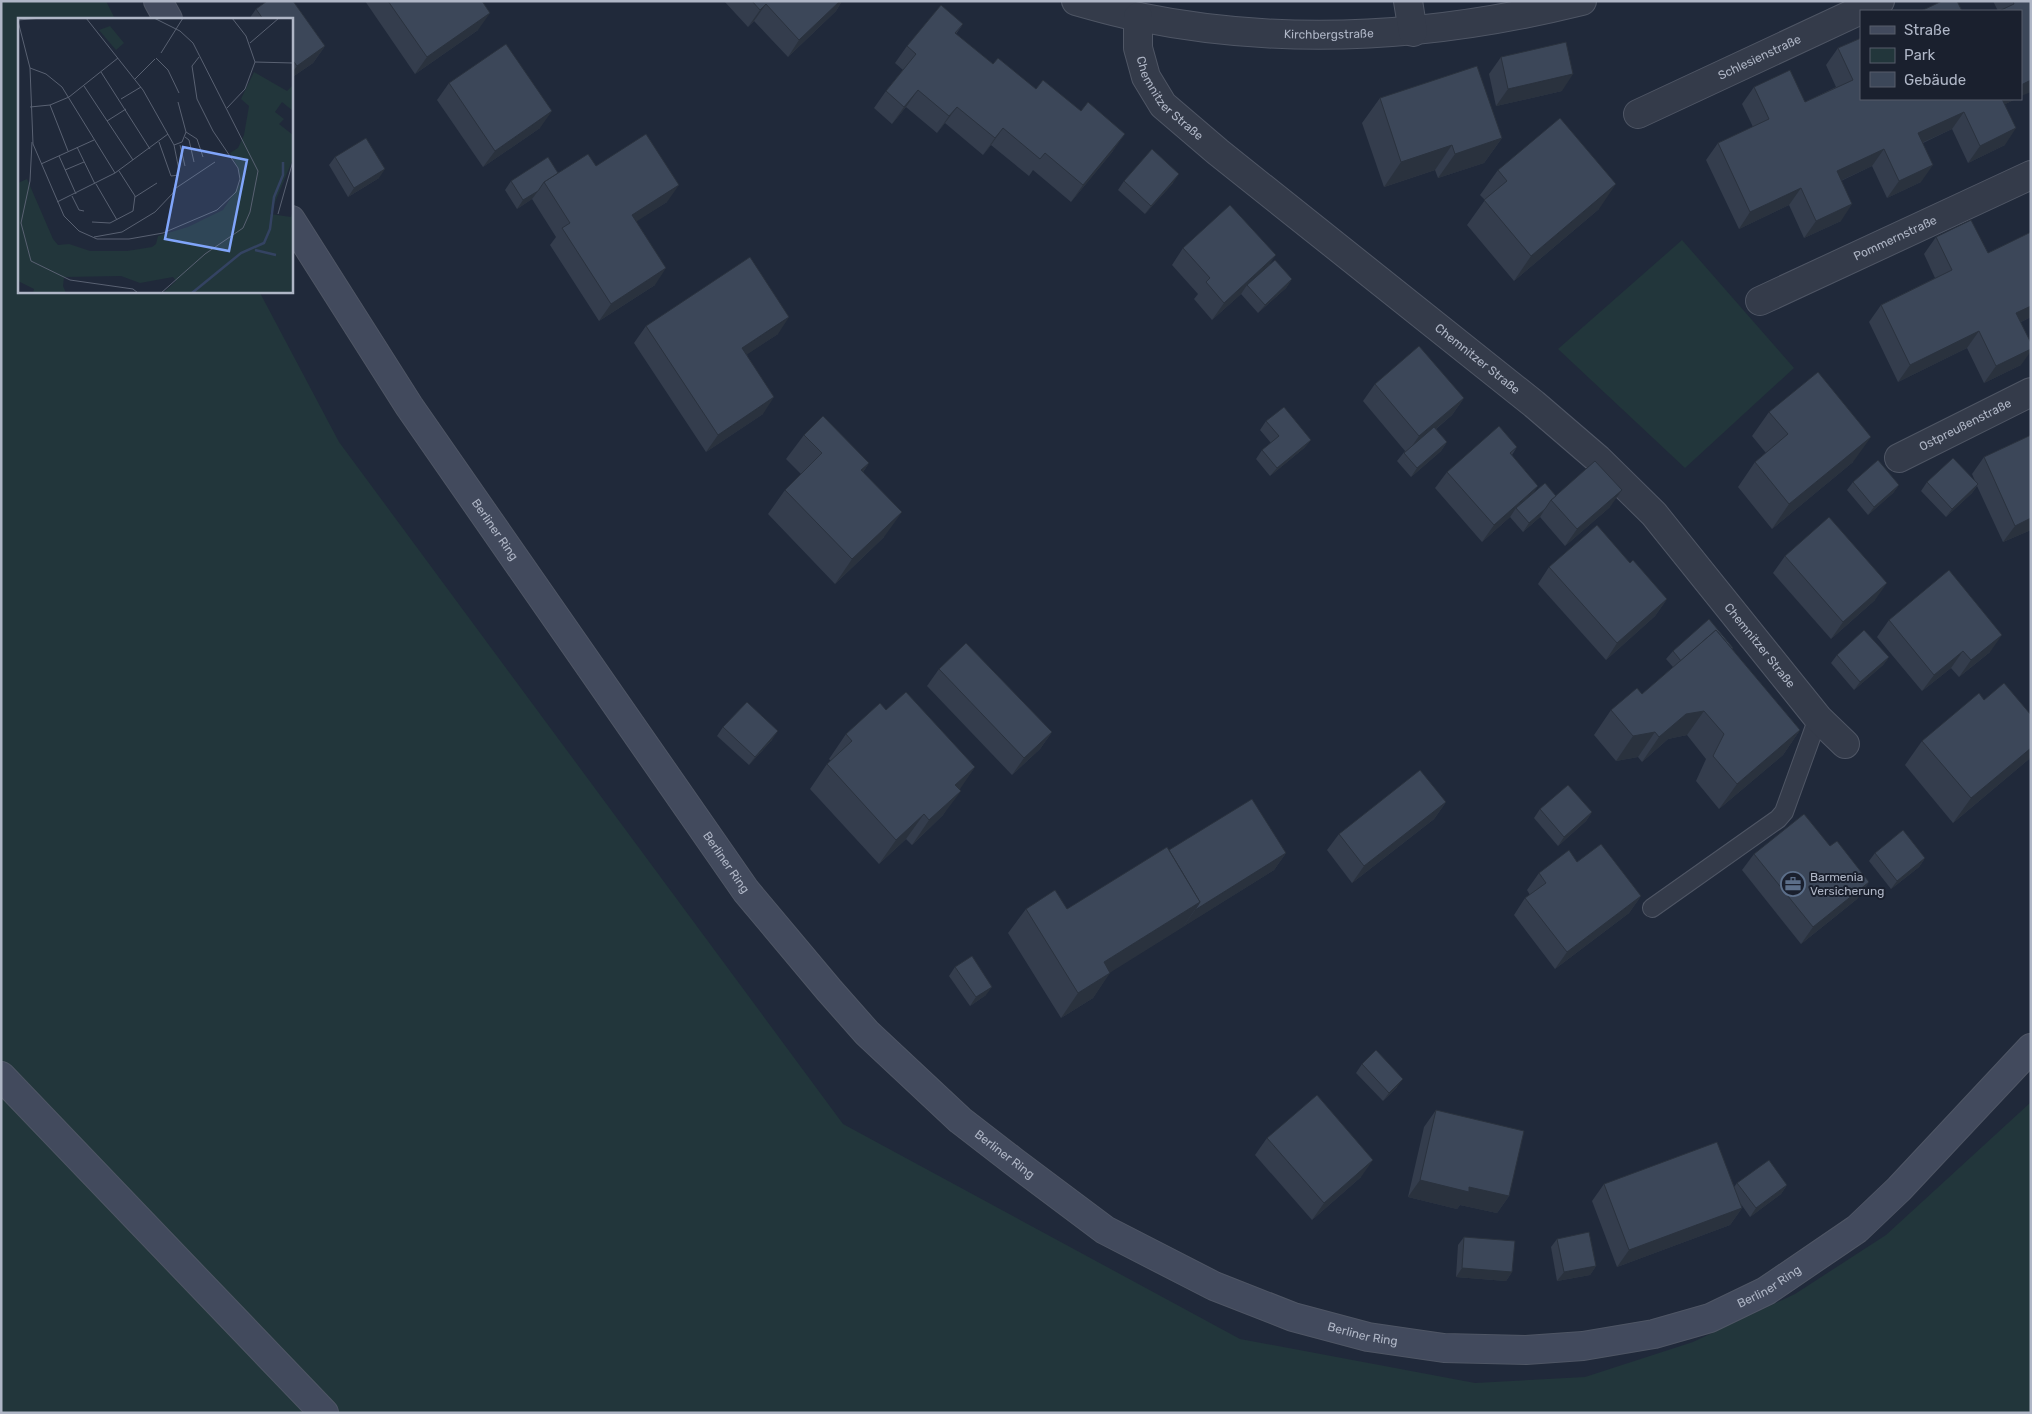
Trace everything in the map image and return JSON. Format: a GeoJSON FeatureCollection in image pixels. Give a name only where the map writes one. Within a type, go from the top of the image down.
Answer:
{"type":"FeatureCollection","features":[{"type":"Feature","properties":{"kind":"street"},"geometry":{"type":"LineString","coordinates":[[158,1],[167,18]]}},
{"type":"Feature","properties":{"kind":"street","name":"Kirchbergstraße"},"geometry":{"type":"LineString","coordinates":[[1076,1],[1138,17],[1202,27],[1271,33],[1340,35],[1413,32],[1496,20],[1582,1]]}},
{"type":"Feature","properties":{"kind":"street"},"geometry":{"type":"LineString","coordinates":[[1408,1],[1413,32]]}},
{"type":"Feature","properties":{"kind":"street","name":"Schlesienstraße"},"geometry":{"type":"LineString","coordinates":[[1861,10],[1880,1]]}},
{"type":"Feature","properties":{"kind":"street","name":"Schlesienstraße"},"geometry":{"type":"LineString","coordinates":[[1638,114],[1860,10]]}},
{"type":"Feature","properties":{"kind":"street","name":"Chemnitzer Straße"},"geometry":{"type":"LineString","coordinates":[[1138,17],[1138,48],[1146,77],[1163,105],[1218,152],[1534,404],[1598,459],[1654,514],[1818,718],[1845,744]]}},
{"type":"Feature","properties":{"kind":"street","name":"Pommernstraße"},"geometry":{"type":"LineString","coordinates":[[1760,301],[2031,175]]}},
{"type":"Feature","properties":{"kind":"street","name":"Berliner Ring"},"geometry":{"type":"LineString","coordinates":[[292,222],[409,406],[741,883],[829,990],[867,1033],[938,1100],[1012,1161],[1105,1230],[1214,1286],[1293,1317],[1349,1332],[1444,1348],[1526,1350],[1583,1346],[1654,1334],[1691,1324],[1710,1318],[1766,1291],[1857,1229],[1937,1150],[2031,1048]]}},
{"type":"Feature","properties":{"kind":"street","name":"Ostpreußenstraße"},"geometry":{"type":"LineString","coordinates":[[1899,458],[2031,392]]}},
{"type":"Feature","properties":{"kind":"street"},"geometry":{"type":"LineString","coordinates":[[1,1076],[324,1413]]}},
{"type":"Feature","properties":{"kind":"lane"},"geometry":{"type":"LineString","coordinates":[[1652,908],[1778,819],[1784,812],[1818,718]]}},
{"type":"Feature","properties":{"kind":"green space"},"geometry":{"type":"Polygon","coordinates":[[[1,1],[106,1],[114,18],[18,18],[18,292],[260,292],[339,442],[843,1124],[1240,1339],[1475,1383],[1585,1377],[1693,1342],[1795,1294],[1886,1235],[2031,1102],[2031,1413],[1,1413],[1,1]]]}},
{"type":"Feature","properties":{"kind":"green space"},"geometry":{"type":"Polygon","coordinates":[[[1682,240],[1794,368],[1685,468],[1558,349],[1682,240]]]}},
{"type":"Feature","properties":{"kind":"building"},"geometry":{"type":"Polygon","coordinates":[[[267,1],[293,1],[325,46],[297,66],[292,59],[292,18],[262,18],[256,9],[267,1]]]}},
{"type":"Feature","properties":{"kind":"building"},"geometry":{"type":"Polygon","coordinates":[[[388,1],[482,1],[490,13],[427,57],[388,1]]]}},
{"type":"Feature","properties":{"kind":"building"},"geometry":{"type":"Polygon","coordinates":[[[752,1],[840,1],[799,40],[766,4],[760,10],[752,1]]]}},
{"type":"Feature","properties":{"kind":"building"},"geometry":{"type":"Polygon","coordinates":[[[1942,1],[1957,1],[1962,10],[1923,10],[1942,1]]]}},
{"type":"Feature","properties":{"kind":"building"},"geometry":{"type":"Polygon","coordinates":[[[2013,1],[2031,1],[2031,80],[2022,84],[2022,10],[2001,10],[2014,4],[2013,1]]]}},
{"type":"Feature","properties":{"kind":"building"},"geometry":{"type":"Polygon","coordinates":[[[941,5],[963,24],[955,33],[993,64],[998,58],[1036,89],[1043,80],[1081,111],[1088,102],[1125,134],[1083,185],[1045,153],[1040,159],[1003,128],[995,138],[957,107],[949,116],[918,90],[904,107],[886,91],[916,54],[907,46],[941,5]]]}},
{"type":"Feature","properties":{"kind":"building"},"geometry":{"type":"Polygon","coordinates":[[[1860,38],[1860,100],[2002,100],[2016,128],[1980,146],[1964,112],[1918,133],[1933,165],[1899,181],[1884,149],[1837,171],[1852,204],[1816,221],[1801,188],[1750,212],[1718,143],[1769,119],[1754,87],[1790,70],[1805,102],[1853,80],[1838,48],[1860,38]]]}},
{"type":"Feature","properties":{"kind":"building"},"geometry":{"type":"Polygon","coordinates":[[[1566,42],[1573,74],[1508,89],[1501,57],[1566,42]]]}},
{"type":"Feature","properties":{"kind":"building"},"geometry":{"type":"Polygon","coordinates":[[[506,44],[552,111],[495,151],[449,83],[506,44]]]}},
{"type":"Feature","properties":{"kind":"building"},"geometry":{"type":"Polygon","coordinates":[[[1477,66],[1502,138],[1455,154],[1452,145],[1401,162],[1380,98],[1477,66]]]}},
{"type":"Feature","properties":{"kind":"building"},"geometry":{"type":"Polygon","coordinates":[[[1560,118],[1616,184],[1531,256],[1484,200],[1507,181],[1498,170],[1560,118]]]}},
{"type":"Feature","properties":{"kind":"building"},"geometry":{"type":"Polygon","coordinates":[[[646,134],[679,185],[632,215],[666,268],[611,304],[562,228],[570,223],[544,182],[588,154],[596,166],[646,134]]]}},
{"type":"Feature","properties":{"kind":"building"},"geometry":{"type":"Polygon","coordinates":[[[366,138],[385,169],[354,188],[335,157],[366,138]]]}},
{"type":"Feature","properties":{"kind":"building"},"geometry":{"type":"Polygon","coordinates":[[[1152,149],[1179,174],[1151,206],[1124,181],[1152,149]]]}},
{"type":"Feature","properties":{"kind":"building"},"geometry":{"type":"Polygon","coordinates":[[[548,157],[558,173],[544,182],[538,191],[523,200],[511,181],[548,157]]]}},
{"type":"Feature","properties":{"kind":"building"},"geometry":{"type":"Polygon","coordinates":[[[1230,205],[1276,255],[1224,303],[1206,282],[1210,278],[1183,248],[1230,205]]]}},
{"type":"Feature","properties":{"kind":"building"},"geometry":{"type":"Polygon","coordinates":[[[1971,220],[1988,253],[2031,232],[2031,306],[2016,313],[2031,343],[2031,349],[1996,366],[1979,331],[1910,365],[1881,305],[1952,270],[1936,237],[1971,220]]]}},
{"type":"Feature","properties":{"kind":"building"},"geometry":{"type":"Polygon","coordinates":[[[750,257],[789,317],[742,348],[774,397],[718,435],[646,326],[750,257]]]}},
{"type":"Feature","properties":{"kind":"building"},"geometry":{"type":"Polygon","coordinates":[[[1275,260],[1292,279],[1265,305],[1247,285],[1275,260]]]}},
{"type":"Feature","properties":{"kind":"building"},"geometry":{"type":"Polygon","coordinates":[[[1419,346],[1464,398],[1419,436],[1375,384],[1419,346]]]}},
{"type":"Feature","properties":{"kind":"building"},"geometry":{"type":"Polygon","coordinates":[[[1818,372],[1871,437],[1789,504],[1755,462],[1788,434],[1769,412],[1818,372]]]}},
{"type":"Feature","properties":{"kind":"building"},"geometry":{"type":"Polygon","coordinates":[[[1284,407],[1311,440],[1277,468],[1262,450],[1279,436],[1266,421],[1284,407]]]}},
{"type":"Feature","properties":{"kind":"building"},"geometry":{"type":"Polygon","coordinates":[[[823,416],[869,463],[861,470],[902,512],[852,559],[785,490],[822,453],[804,435],[823,416]]]}},
{"type":"Feature","properties":{"kind":"building"},"geometry":{"type":"Polygon","coordinates":[[[1499,426],[1517,447],[1510,453],[1538,486],[1494,525],[1447,472],[1499,426]]]}},
{"type":"Feature","properties":{"kind":"building"},"geometry":{"type":"Polygon","coordinates":[[[1434,427],[1447,442],[1417,468],[1404,453],[1434,427]]]}},
{"type":"Feature","properties":{"kind":"building"},"geometry":{"type":"Polygon","coordinates":[[[2031,435],[2031,518],[2015,526],[1984,457],[2031,435]]]}},
{"type":"Feature","properties":{"kind":"building"},"geometry":{"type":"Polygon","coordinates":[[[1953,458],[1978,484],[1952,509],[1927,482],[1953,458]]]}},
{"type":"Feature","properties":{"kind":"building"},"geometry":{"type":"Polygon","coordinates":[[[1878,460],[1899,485],[1874,507],[1853,482],[1878,460]]]}},
{"type":"Feature","properties":{"kind":"building"},"geometry":{"type":"Polygon","coordinates":[[[1595,461],[1622,490],[1577,529],[1551,500],[1595,461]]]}},
{"type":"Feature","properties":{"kind":"building"},"geometry":{"type":"Polygon","coordinates":[[[1545,483],[1556,496],[1529,523],[1516,508],[1545,483]]]}},
{"type":"Feature","properties":{"kind":"building"},"geometry":{"type":"Polygon","coordinates":[[[1829,517],[1887,583],[1843,622],[1785,556],[1829,517]]]}},
{"type":"Feature","properties":{"kind":"building"},"geometry":{"type":"Polygon","coordinates":[[[1597,525],[1630,563],[1633,560],[1667,599],[1617,643],[1549,567],[1597,525]]]}},
{"type":"Feature","properties":{"kind":"building"},"geometry":{"type":"Polygon","coordinates":[[[1949,570],[2002,635],[1971,660],[1963,651],[1934,675],[1889,620],[1949,570]]]}},
{"type":"Feature","properties":{"kind":"building"},"geometry":{"type":"Polygon","coordinates":[[[1709,619],[1733,648],[1716,630],[1681,661],[1673,651],[1709,619]]]}},
{"type":"Feature","properties":{"kind":"building"},"geometry":{"type":"Polygon","coordinates":[[[1716,630],[1800,730],[1737,784],[1713,756],[1724,734],[1704,711],[1686,714],[1659,737],[1655,732],[1633,736],[1611,710],[1637,688],[1642,694],[1716,630]]]}},
{"type":"Feature","properties":{"kind":"building"},"geometry":{"type":"Polygon","coordinates":[[[1864,630],[1889,657],[1860,682],[1837,655],[1864,630]]]}},
{"type":"Feature","properties":{"kind":"building"},"geometry":{"type":"Polygon","coordinates":[[[966,643],[1052,732],[1024,758],[939,669],[966,643]]]}},
{"type":"Feature","properties":{"kind":"building"},"geometry":{"type":"Polygon","coordinates":[[[2004,683],[2031,715],[2031,748],[1971,798],[1922,741],[1979,693],[1984,700],[2004,683]]]}},
{"type":"Feature","properties":{"kind":"building"},"geometry":{"type":"Polygon","coordinates":[[[906,692],[975,767],[955,785],[961,791],[929,820],[924,814],[896,840],[827,764],[852,741],[846,734],[880,703],[886,710],[906,692]]]}},
{"type":"Feature","properties":{"kind":"building"},"geometry":{"type":"Polygon","coordinates":[[[747,702],[778,731],[755,757],[723,727],[747,702]]]}},
{"type":"Feature","properties":{"kind":"building"},"geometry":{"type":"Polygon","coordinates":[[[1420,770],[1446,802],[1364,866],[1339,834],[1420,770]]]}},
{"type":"Feature","properties":{"kind":"building"},"geometry":{"type":"Polygon","coordinates":[[[1568,785],[1592,812],[1564,837],[1540,809],[1568,785]]]}},
{"type":"Feature","properties":{"kind":"building"},"geometry":{"type":"Polygon","coordinates":[[[1252,799],[1286,853],[1195,910],[1200,902],[1169,850],[1252,799]]]}},
{"type":"Feature","properties":{"kind":"building"},"geometry":{"type":"Polygon","coordinates":[[[1804,814],[1830,846],[1837,841],[1869,882],[1813,927],[1754,854],[1804,814]]]}},
{"type":"Feature","properties":{"kind":"building"},"geometry":{"type":"Polygon","coordinates":[[[1903,830],[1925,858],[1897,881],[1875,853],[1903,830]]]}},
{"type":"Feature","properties":{"kind":"building"},"geometry":{"type":"Polygon","coordinates":[[[1601,844],[1641,896],[1567,952],[1525,898],[1546,883],[1539,873],[1569,850],[1577,862],[1601,844]]]}},
{"type":"Feature","properties":{"kind":"building"},"geometry":{"type":"Polygon","coordinates":[[[1167,847],[1200,902],[1104,962],[1110,973],[1078,993],[1026,909],[1055,890],[1067,909],[1167,847]]]}},
{"type":"Feature","properties":{"kind":"building"},"geometry":{"type":"Polygon","coordinates":[[[972,956],[992,987],[976,997],[955,967],[972,956]]]}},
{"type":"Feature","properties":{"kind":"building"},"geometry":{"type":"Polygon","coordinates":[[[1376,1050],[1403,1079],[1389,1093],[1362,1064],[1376,1050]]]}},
{"type":"Feature","properties":{"kind":"building"},"geometry":{"type":"Polygon","coordinates":[[[1317,1095],[1373,1160],[1324,1203],[1267,1138],[1317,1095]]]}},
{"type":"Feature","properties":{"kind":"building"},"geometry":{"type":"Polygon","coordinates":[[[1436,1110],[1524,1131],[1509,1196],[1469,1187],[1469,1192],[1420,1180],[1436,1110]]]}},
{"type":"Feature","properties":{"kind":"building"},"geometry":{"type":"Polygon","coordinates":[[[1717,1142],[1742,1208],[1629,1250],[1604,1184],[1717,1142]]]}},
{"type":"Feature","properties":{"kind":"building"},"geometry":{"type":"Polygon","coordinates":[[[1769,1160],[1787,1185],[1756,1208],[1737,1183],[1769,1160]]]}},
{"type":"Feature","properties":{"kind":"building"},"geometry":{"type":"Polygon","coordinates":[[[1589,1232],[1596,1266],[1564,1272],[1557,1239],[1589,1232]]]}},
{"type":"Feature","properties":{"kind":"building"},"geometry":{"type":"Polygon","coordinates":[[[1464,1237],[1515,1241],[1512,1272],[1462,1268],[1464,1237]]]}},
{"type":"Feature","properties":{"kind":"place","name":"Barmenia Versicherung"},"geometry":{"type":"Point","coordinates":[1793,884]}}]}
